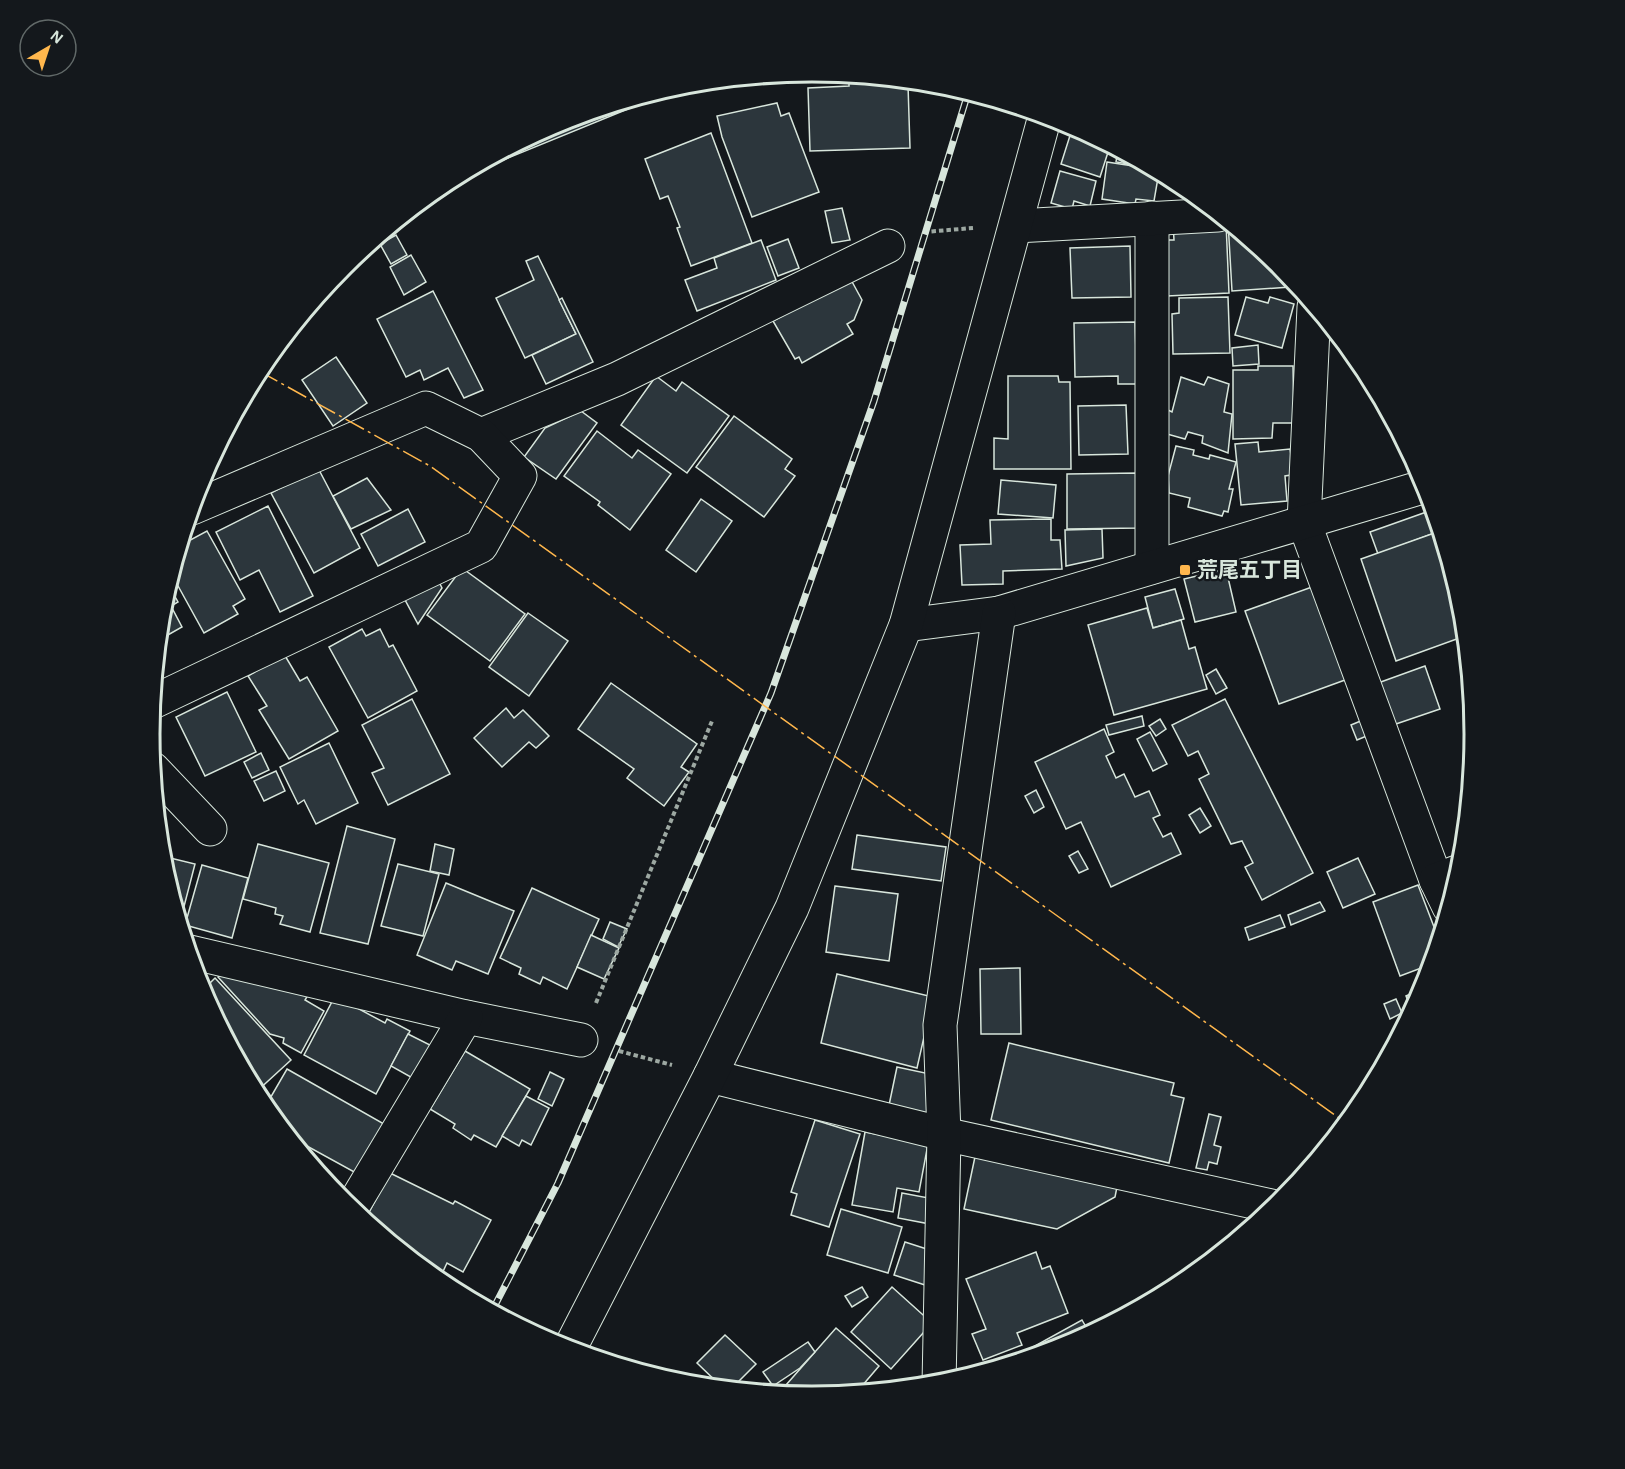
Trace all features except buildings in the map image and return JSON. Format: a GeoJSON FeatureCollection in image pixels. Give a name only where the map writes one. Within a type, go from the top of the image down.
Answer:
{"type":"FeatureCollection","features":[{"type":"Feature","properties":{"kind":"street"},"geometry":{"type":"LineString","coordinates":[[574,1341],[710,1076],[792,908],[906,625],[1043,125]]}},
{"type":"Feature","properties":{"kind":"street"},"geometry":{"type":"LineString","coordinates":[[1016,226],[1207,216]]}},
{"type":"Feature","properties":{"kind":"street"},"geometry":{"type":"LineString","coordinates":[[1152,218],[1152,567]]}},
{"type":"Feature","properties":{"kind":"street"},"geometry":{"type":"LineString","coordinates":[[481,435],[617,379],[888,246]]}},
{"type":"Feature","properties":{"kind":"street"},"geometry":{"type":"LineString","coordinates":[[1313,318],[1304,522],[1447,883]]}},
{"type":"Feature","properties":{"kind":"street"},"geometry":{"type":"LineString","coordinates":[[162,698],[481,546],[520,476],[481,435],[426,408],[203,503]]}},
{"type":"Feature","properties":{"kind":"street"},"geometry":{"type":"LineString","coordinates":[[906,625],[999,613],[1416,489]]}},
{"type":"Feature","properties":{"kind":"street"},"geometry":{"type":"LineString","coordinates":[[939,1374],[944,1134],[940,1025],[999,613]]}},
{"type":"Feature","properties":{"kind":"street"},"geometry":{"type":"LineString","coordinates":[[162,779],[210,829]]}},
{"type":"Feature","properties":{"kind":"street"},"geometry":{"type":"LineString","coordinates":[[199,954],[466,1017],[581,1040]]}},
{"type":"Feature","properties":{"kind":"street"},"geometry":{"type":"LineString","coordinates":[[356,1201],[466,1017]]}},
{"type":"Feature","properties":{"kind":"street"},"geometry":{"type":"LineString","coordinates":[[710,1076],[944,1134],[1265,1204]]}},
{"type":"Feature","properties":{"kind":"path"},"geometry":{"type":"LineString","coordinates":[[888,246],[926,231],[1016,226]]}},
{"type":"Feature","properties":{"kind":"path"},"geometry":{"type":"LineString","coordinates":[[710,1076],[581,1040],[712,721]]}},
{"type":"Feature","properties":{"kind":"railway"},"geometry":{"type":"LineString","coordinates":[[496,1304],[558,1183],[771,693],[874,401],[965,101]]}},
{"type":"Feature","properties":{"kind":"power"},"geometry":{"type":"LineString","coordinates":[[268,376],[430,466],[1339,1118]]}},
{"type":"Feature","properties":{"kind":"place","name":"荒尾五丁目"},"geometry":{"type":"Point","coordinates":[1185,570]}}]}
